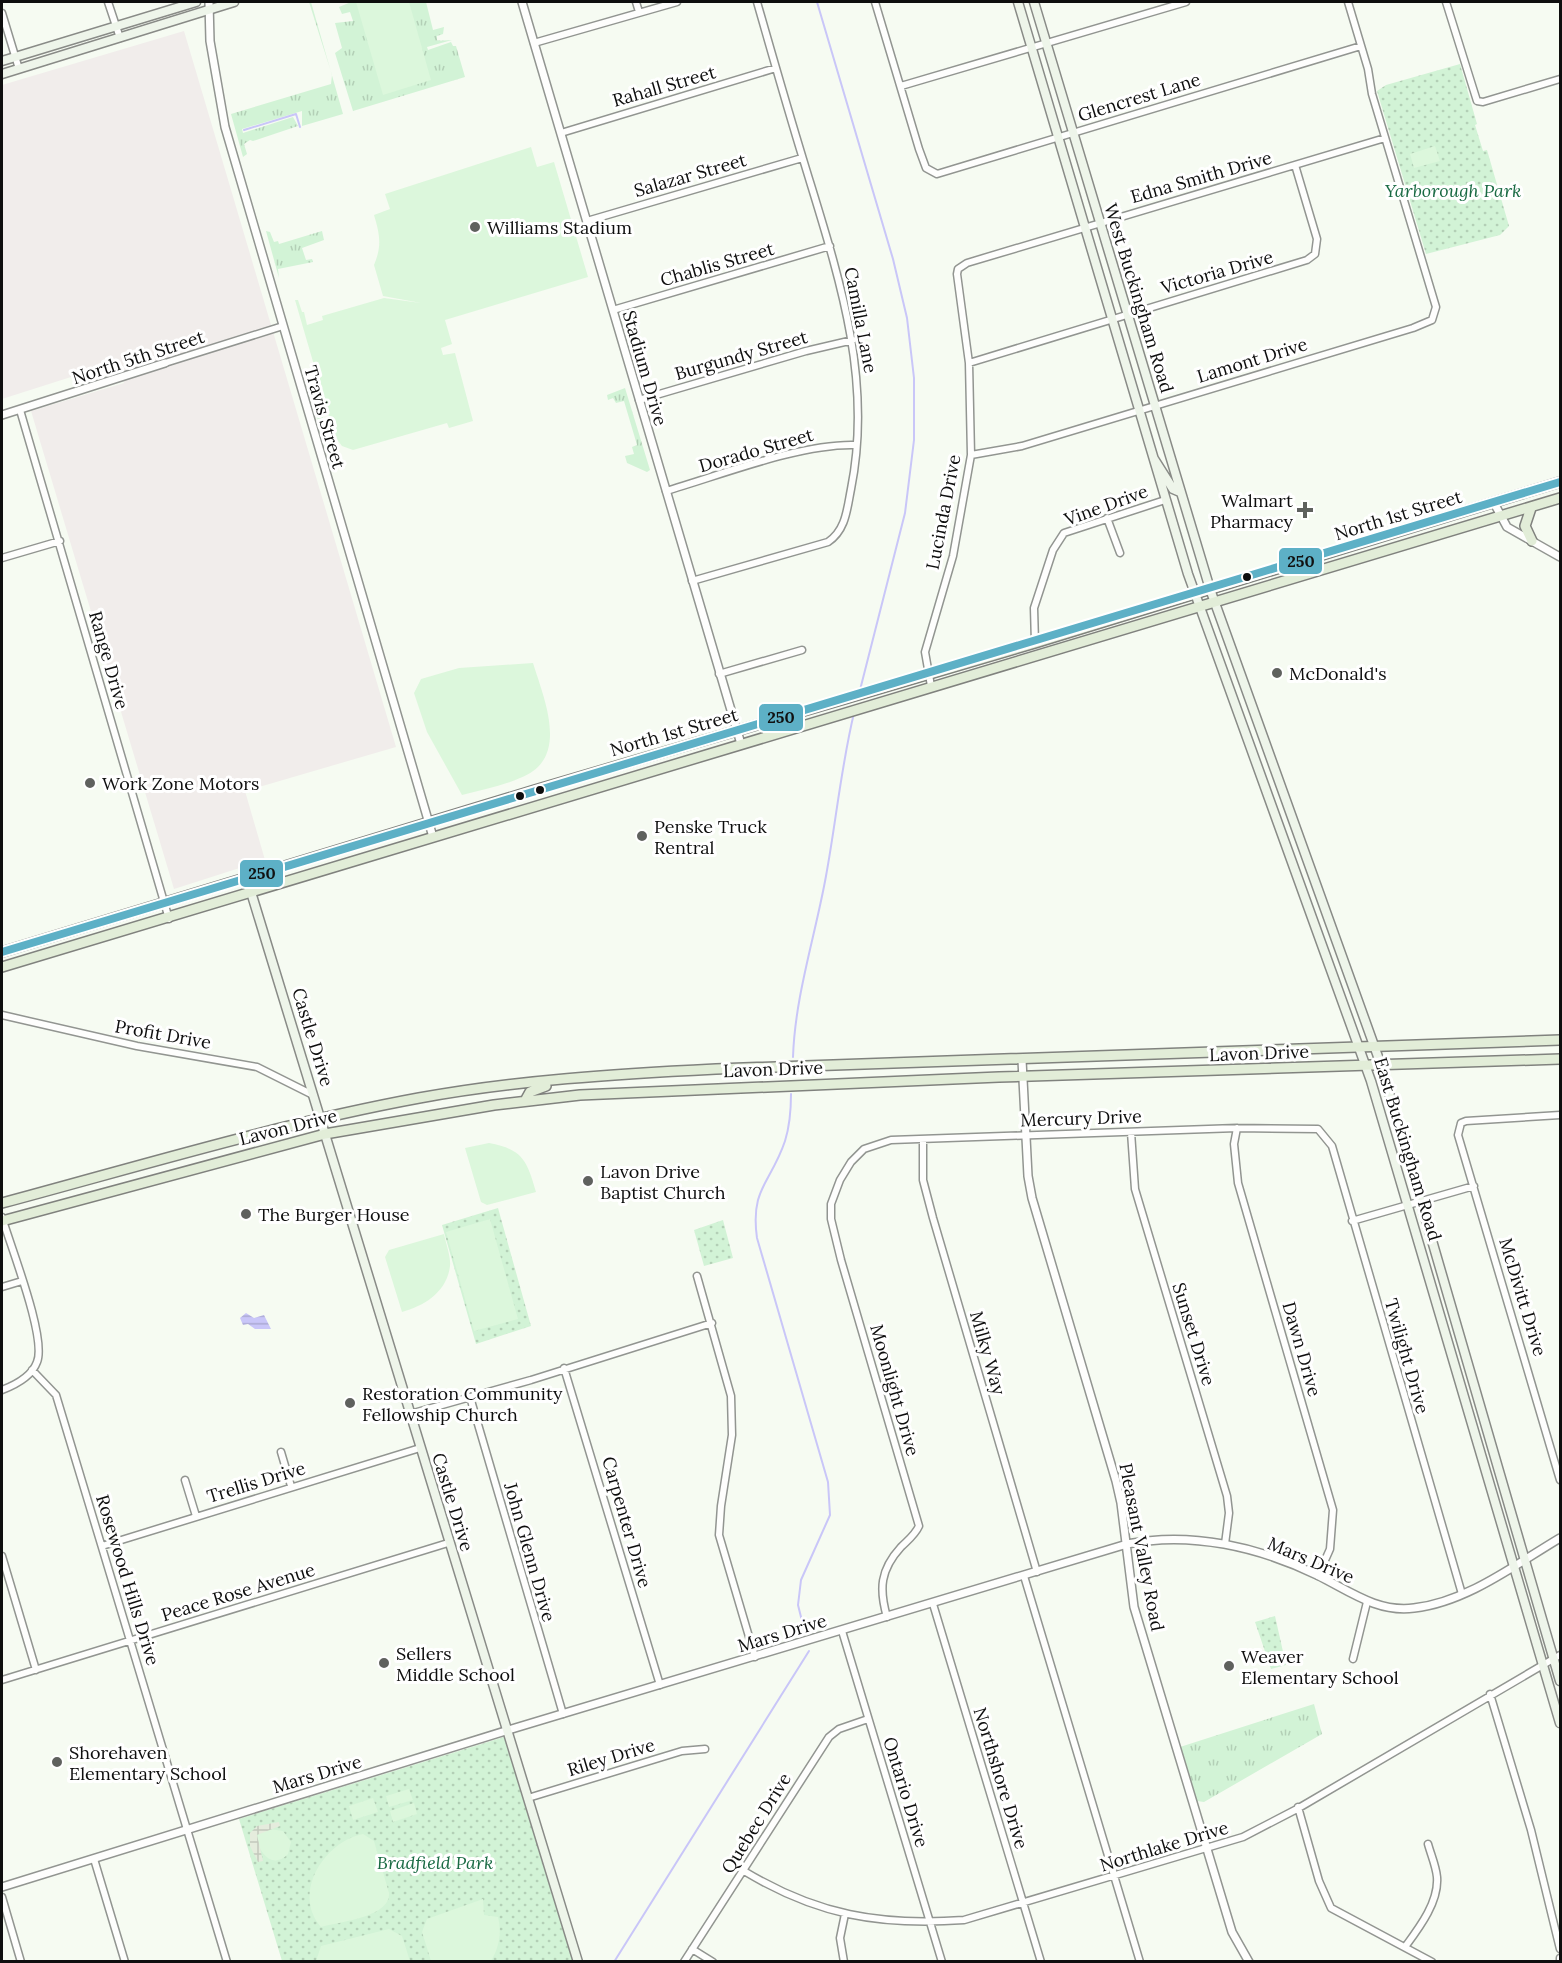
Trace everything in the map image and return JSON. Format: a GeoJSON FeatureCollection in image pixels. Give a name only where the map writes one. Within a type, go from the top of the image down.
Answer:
{"type":"FeatureCollection","features":[{"type":"Feature","properties":{"kind":"main road"},"geometry":{"type":"LineString","coordinates":[[2,61],[196,2]]}},
{"type":"Feature","properties":{"kind":"main road"},"geometry":{"type":"LineString","coordinates":[[2,74],[120,38],[209,5],[234,2]]}},
{"type":"Feature","properties":{"kind":"main road","name":"West Buckingham Road"},"geometry":{"type":"LineString","coordinates":[[1018,2],[1087,227],[1152,457],[1195,594]]}},
{"type":"Feature","properties":{"kind":"main road","name":"West Buckingham Road"},"geometry":{"type":"LineString","coordinates":[[1034,2],[1215,603]]}},
{"type":"Feature","properties":{"kind":"main road"},"geometry":{"type":"LineString","coordinates":[[1152,457],[1173,489],[1180,492]]}},
{"type":"Feature","properties":{"kind":"main road","name":"North 1st Street"},"geometry":{"type":"LineString","coordinates":[[2,952],[524,794],[1079,630],[1560,482]]}},
{"type":"Feature","properties":{"kind":"main road","name":"North 1st Street"},"geometry":{"type":"LineString","coordinates":[[2,967],[169,919],[1082,640],[1201,608],[1560,498]]}},
{"type":"Feature","properties":{"kind":"main road"},"geometry":{"type":"LineString","coordinates":[[1531,508],[1525,526],[1532,542]]}},
{"type":"Feature","properties":{"kind":"main road"},"geometry":{"type":"LineString","coordinates":[[1370,541],[1376,555]]}},
{"type":"Feature","properties":{"kind":"main road","name":"East Buckingham Road"},"geometry":{"type":"LineString","coordinates":[[1195,594],[1366,1066],[1560,1723]]}},
{"type":"Feature","properties":{"kind":"main road","name":"East Buckingham Road"},"geometry":{"type":"LineString","coordinates":[[1215,603],[1381,1065],[1525,1559],[1557,1657],[1560,1681]]}},
{"type":"Feature","properties":{"kind":"main road"},"geometry":{"type":"LineString","coordinates":[[1079,630],[1082,640]]}},
{"type":"Feature","properties":{"kind":"main road"},"geometry":{"type":"LineString","coordinates":[[795,728],[800,721],[847,699]]}},
{"type":"Feature","properties":{"kind":"main road"},"geometry":{"type":"LineString","coordinates":[[1238,708],[1250,704]]}},
{"type":"Feature","properties":{"kind":"main road"},"geometry":{"type":"LineString","coordinates":[[524,794],[528,808]]}},
{"type":"Feature","properties":{"kind":"main road"},"geometry":{"type":"LineString","coordinates":[[1270,800],[1285,796]]}},
{"type":"Feature","properties":{"kind":"main road"},"geometry":{"type":"LineString","coordinates":[[406,831],[410,845]]}},
{"type":"Feature","properties":{"kind":"main road","name":"Castle Drive"},"geometry":{"type":"LineString","coordinates":[[247,879],[448,1543],[578,1962]]}},
{"type":"Feature","properties":{"kind":"main road"},"geometry":{"type":"LineString","coordinates":[[30,944],[34,957]]}},
{"type":"Feature","properties":{"kind":"main road","name":"Lavon Drive"},"geometry":{"type":"LineString","coordinates":[[2,1203],[320,1118],[441,1094],[581,1078],[652,1072],[1560,1040]]}},
{"type":"Feature","properties":{"kind":"main road","name":"Lavon Drive"},"geometry":{"type":"LineString","coordinates":[[2,1220],[325,1134],[525,1101],[656,1091],[1560,1059]]}},
{"type":"Feature","properties":{"kind":"main road"},"geometry":{"type":"LineString","coordinates":[[652,1072],[656,1091]]}},
{"type":"Feature","properties":{"kind":"main road"},"geometry":{"type":"LineString","coordinates":[[525,1101],[527,1095],[535,1089],[581,1078]]}},
{"type":"Feature","properties":{"kind":"street"},"geometry":{"type":"LineString","coordinates":[[108,2],[120,38]]}},
{"type":"Feature","properties":{"kind":"street","name":"Stadium Drive"},"geometry":{"type":"LineString","coordinates":[[522,2],[741,744]]}},
{"type":"Feature","properties":{"kind":"street"},"geometry":{"type":"LineString","coordinates":[[636,2],[639,12]]}},
{"type":"Feature","properties":{"kind":"street"},"geometry":{"type":"LineString","coordinates":[[534,43],[677,2]]}},
{"type":"Feature","properties":{"kind":"street","name":"Camilla Lane"},"geometry":{"type":"LineString","coordinates":[[692,581],[828,542],[837,536],[846,516],[856,445],[858,389],[853,340],[843,289],[757,2]]}},
{"type":"Feature","properties":{"kind":"street"},"geometry":{"type":"LineString","coordinates":[[875,2],[901,87],[1186,2]]}},
{"type":"Feature","properties":{"kind":"street"},"geometry":{"type":"LineString","coordinates":[[1348,2],[1385,138]]}},
{"type":"Feature","properties":{"kind":"street"},"geometry":{"type":"LineString","coordinates":[[1446,2],[1476,99],[1480,103],[1560,79]]}},
{"type":"Feature","properties":{"kind":"street","name":"Travis Street"},"geometry":{"type":"LineString","coordinates":[[209,5],[210,41],[223,118],[433,837]]}},
{"type":"Feature","properties":{"kind":"street"},"geometry":{"type":"LineString","coordinates":[[2,13],[19,69]]}},
{"type":"Feature","properties":{"kind":"street","name":"Glencrest Lane"},"geometry":{"type":"LineString","coordinates":[[901,87],[926,168],[937,174],[1361,46]]}},
{"type":"Feature","properties":{"kind":"street","name":"Rahall Street"},"geometry":{"type":"LineString","coordinates":[[561,133],[776,68]]}},
{"type":"Feature","properties":{"kind":"street","name":"Edna Smith Drive"},"geometry":{"type":"LineString","coordinates":[[958,269],[967,263],[1385,138]]}},
{"type":"Feature","properties":{"kind":"street","name":"Lamont Drive"},"geometry":{"type":"LineString","coordinates":[[971,455],[1022,446],[1430,322],[1434,317],[1436,307],[1385,138]]}},
{"type":"Feature","properties":{"kind":"street","name":"Salazar Street"},"geometry":{"type":"LineString","coordinates":[[587,221],[802,158]]}},
{"type":"Feature","properties":{"kind":"street","name":"Victoria Drive"},"geometry":{"type":"LineString","coordinates":[[969,363],[1294,266],[1315,254],[1317,239],[1295,165]]}},
{"type":"Feature","properties":{"kind":"street","name":"Chablis Street"},"geometry":{"type":"LineString","coordinates":[[613,310],[830,246]]}},
{"type":"Feature","properties":{"kind":"street","name":"Lucinda Drive"},"geometry":{"type":"LineString","coordinates":[[931,686],[925,652],[953,556],[971,455],[969,363],[958,269]]}},
{"type":"Feature","properties":{"kind":"street","name":"North 5th Street"},"geometry":{"type":"LineString","coordinates":[[2,415],[284,326]]}},
{"type":"Feature","properties":{"kind":"street","name":"Burgundy Street"},"geometry":{"type":"LineString","coordinates":[[639,400],[806,351],[853,340]]}},
{"type":"Feature","properties":{"kind":"street","name":"Range Drive"},"geometry":{"type":"LineString","coordinates":[[20,410],[169,919]]}},
{"type":"Feature","properties":{"kind":"street","name":"Dorado Street"},"geometry":{"type":"LineString","coordinates":[[666,491],[807,449],[835,444],[856,445]]}},
{"type":"Feature","properties":{"kind":"street","name":"Vine Drive"},"geometry":{"type":"LineString","coordinates":[[1035,643],[1033,623],[1035,608],[1053,550],[1064,533],[1165,500]]}},
{"type":"Feature","properties":{"kind":"street"},"geometry":{"type":"LineString","coordinates":[[1494,503],[1507,527],[1560,557]]}},
{"type":"Feature","properties":{"kind":"street"},"geometry":{"type":"LineString","coordinates":[[1107,518],[1120,553]]}},
{"type":"Feature","properties":{"kind":"street"},"geometry":{"type":"LineString","coordinates":[[2,558],[60,541]]}},
{"type":"Feature","properties":{"kind":"street"},"geometry":{"type":"LineString","coordinates":[[719,674],[802,650]]}},
{"type":"Feature","properties":{"kind":"street","name":"Profit Drive"},"geometry":{"type":"LineString","coordinates":[[2,1016],[127,1044],[257,1066],[314,1096]]}},
{"type":"Feature","properties":{"kind":"street","name":"Pleasant Valley Road"},"geometry":{"type":"LineString","coordinates":[[1022,1060],[1032,1198],[1116,1481],[1127,1545],[1134,1607],[1232,1932],[1249,1962]]}},
{"type":"Feature","properties":{"kind":"street","name":"McDivitt Drive"},"geometry":{"type":"LineString","coordinates":[[1560,1115],[1466,1121],[1461,1124],[1460,1143],[1560,1480]]}},
{"type":"Feature","properties":{"kind":"street","name":"Mercury Drive"},"geometry":{"type":"LineString","coordinates":[[851,1162],[874,1144],[891,1140],[1237,1128],[1318,1129]]}},
{"type":"Feature","properties":{"kind":"street","name":"Dawn Drive"},"geometry":{"type":"LineString","coordinates":[[1237,1128],[1235,1155],[1238,1183],[1333,1510],[1330,1549],[1318,1576]]}},
{"type":"Feature","properties":{"kind":"street","name":"Twilight Drive"},"geometry":{"type":"LineString","coordinates":[[1318,1129],[1332,1146],[1462,1594]]}},
{"type":"Feature","properties":{"kind":"street","name":"Sunset Drive"},"geometry":{"type":"LineString","coordinates":[[1131,1131],[1135,1189],[1227,1496],[1229,1513],[1225,1544]]}},
{"type":"Feature","properties":{"kind":"street","name":"Milky Way"},"geometry":{"type":"LineString","coordinates":[[923,1140],[923,1180],[933,1218],[1038,1572]]}},
{"type":"Feature","properties":{"kind":"street","name":"Moonlight Drive"},"geometry":{"type":"LineString","coordinates":[[851,1162],[831,1204],[831,1219],[919,1526],[916,1533],[886,1566],[881,1581],[881,1597],[887,1617]]}},
{"type":"Feature","properties":{"kind":"street"},"geometry":{"type":"LineString","coordinates":[[1352,1221],[1474,1186]]}},
{"type":"Feature","properties":{"kind":"street"},"geometry":{"type":"LineString","coordinates":[[2,1220],[38,1338],[39,1354],[32,1370],[22,1380],[2,1390]]}},
{"type":"Feature","properties":{"kind":"street"},"geometry":{"type":"LineString","coordinates":[[697,1276],[731,1396],[733,1417],[719,1535],[755,1657]]}},
{"type":"Feature","properties":{"kind":"street"},"geometry":{"type":"LineString","coordinates":[[2,1287],[21,1281]]}},
{"type":"Feature","properties":{"kind":"street"},"geometry":{"type":"LineString","coordinates":[[410,1414],[711,1323]]}},
{"type":"Feature","properties":{"kind":"street","name":"Carpenter Drive"},"geometry":{"type":"LineString","coordinates":[[564,1368],[660,1685]]}},
{"type":"Feature","properties":{"kind":"street","name":"Rosewood Hills Drive"},"geometry":{"type":"LineString","coordinates":[[32,1370],[56,1395],[227,1962]]}},
{"type":"Feature","properties":{"kind":"street","name":"John Glenn Drive"},"geometry":{"type":"LineString","coordinates":[[470,1397],[563,1714]]}},
{"type":"Feature","properties":{"kind":"street","name":"Trellis Drive"},"geometry":{"type":"LineString","coordinates":[[102,1546],[196,1515],[420,1448]]}},
{"type":"Feature","properties":{"kind":"street"},"geometry":{"type":"LineString","coordinates":[[281,1452],[291,1486]]}},
{"type":"Feature","properties":{"kind":"street"},"geometry":{"type":"LineString","coordinates":[[185,1480],[196,1515]]}},
{"type":"Feature","properties":{"kind":"street","name":"Mars Drive"},"geometry":{"type":"LineString","coordinates":[[2,1887],[507,1731],[1127,1545],[1182,1540],[1225,1544],[1284,1560],[1367,1602],[1394,1609],[1411,1609],[1446,1602],[1560,1538]]}},
{"type":"Feature","properties":{"kind":"street","name":"Peace Rose Avenue"},"geometry":{"type":"LineString","coordinates":[[2,1680],[448,1543]]}},
{"type":"Feature","properties":{"kind":"street"},"geometry":{"type":"LineString","coordinates":[[2,1556],[36,1670]]}},
{"type":"Feature","properties":{"kind":"street"},"geometry":{"type":"LineString","coordinates":[[1024,1576],[1140,1962]]}},
{"type":"Feature","properties":{"kind":"street"},"geometry":{"type":"LineString","coordinates":[[1353,1659],[1367,1602]]}},
{"type":"Feature","properties":{"kind":"street","name":"Northshore Drive"},"geometry":{"type":"LineString","coordinates":[[933,1604],[1041,1962]]}},
{"type":"Feature","properties":{"kind":"street","name":"Ontario Drive"},"geometry":{"type":"LineString","coordinates":[[842,1631],[942,1962]]}},
{"type":"Feature","properties":{"kind":"street","name":"Northlake Drive"},"geometry":{"type":"LineString","coordinates":[[744,1871],[779,1892],[821,1909],[879,1920],[930,1923],[964,1920],[1243,1837],[1557,1657]]}},
{"type":"Feature","properties":{"kind":"street"},"geometry":{"type":"LineString","coordinates":[[1490,1694],[1531,1830],[1560,1948]]}},
{"type":"Feature","properties":{"kind":"street","name":"Quebec Drive"},"geometry":{"type":"LineString","coordinates":[[684,1962],[829,1737],[839,1729],[868,1719]]}},
{"type":"Feature","properties":{"kind":"street","name":"Riley Drive"},"geometry":{"type":"LineString","coordinates":[[528,1798],[682,1751],[705,1749]]}},
{"type":"Feature","properties":{"kind":"street"},"geometry":{"type":"LineString","coordinates":[[1298,1807],[1319,1881],[1331,1908],[1432,1962]]}},
{"type":"Feature","properties":{"kind":"street"},"geometry":{"type":"LineString","coordinates":[[1405,1947],[1420,1927],[1437,1885],[1437,1875],[1428,1844]]}},
{"type":"Feature","properties":{"kind":"street"},"geometry":{"type":"LineString","coordinates":[[94,1859],[125,1962]]}},
{"type":"Feature","properties":{"kind":"street"},"geometry":{"type":"LineString","coordinates":[[2,1897],[21,1962]]}},
{"type":"Feature","properties":{"kind":"street"},"geometry":{"type":"LineString","coordinates":[[844,1962],[840,1938],[845,1914]]}},
{"type":"Feature","properties":{"kind":"street"},"geometry":{"type":"LineString","coordinates":[[692,1949],[713,1962]]}},
{"type":"Feature","properties":{"kind":"shaded area"},"geometry":{"type":"Polygon","coordinates":[[[184,31],[396,747],[245,791],[265,860],[174,889],[31,411],[124,383],[118,362],[2,399],[2,85],[184,31]]]}},
{"type":"Feature","properties":{"kind":"shaded area"},"geometry":{"type":"Polygon","coordinates":[[[279,1822],[280,1826],[257,1835],[263,1861],[258,1862],[250,1846],[250,1833],[257,1826],[279,1822]]]}},
{"type":"Feature","properties":{"kind":"green space"},"geometry":{"type":"Polygon","coordinates":[[[309,2],[311,2],[330,70],[309,2]]]}},
{"type":"Feature","properties":{"kind":"green space"},"geometry":{"type":"Polygon","coordinates":[[[351,2],[426,2],[433,30],[444,27],[443,34],[437,36],[437,40],[441,40],[435,41],[452,40],[427,47],[428,50],[451,42],[453,46],[456,46],[465,77],[353,111],[335,53],[342,48],[335,23],[353,21],[350,12],[342,14],[339,7],[351,2]]]}},
{"type":"Feature","properties":{"kind":"green space"},"geometry":{"type":"Polygon","coordinates":[[[356,2],[409,2],[431,80],[383,95],[356,2]]]}},
{"type":"Feature","properties":{"kind":"green space","name":"Yarborough Park"},"geometry":{"type":"Polygon","coordinates":[[[1460,64],[1477,124],[1475,125],[1483,151],[1487,150],[1509,226],[1500,235],[1426,254],[1377,91],[1386,85],[1460,64]]]}},
{"type":"Feature","properties":{"kind":"green space"},"geometry":{"type":"Polygon","coordinates":[[[332,75],[343,114],[302,126],[302,111],[242,129],[243,133],[293,117],[298,126],[250,140],[244,144],[247,154],[243,157],[231,114],[331,84],[332,75]]]}},
{"type":"Feature","properties":{"kind":"green space"},"geometry":{"type":"Polygon","coordinates":[[[1435,146],[1440,161],[1414,168],[1410,154],[1435,146]]]}},
{"type":"Feature","properties":{"kind":"green space"},"geometry":{"type":"Polygon","coordinates":[[[531,147],[537,167],[554,162],[588,277],[445,320],[452,344],[441,348],[443,355],[455,353],[473,421],[449,428],[447,423],[353,450],[342,446],[335,437],[295,300],[298,300],[304,312],[307,325],[323,320],[322,316],[384,298],[421,303],[383,296],[374,265],[379,240],[374,215],[390,209],[385,194],[531,147]]]}},
{"type":"Feature","properties":{"kind":"green space"},"geometry":{"type":"Polygon","coordinates":[[[266,231],[270,232],[274,242],[278,241],[279,244],[322,231],[324,240],[302,248],[306,260],[312,259],[313,262],[278,269],[279,278],[266,231]]]}},
{"type":"Feature","properties":{"kind":"green space"},"geometry":{"type":"Polygon","coordinates":[[[625,388],[650,470],[647,472],[627,463],[625,456],[634,454],[632,447],[637,445],[624,401],[616,403],[613,398],[608,400],[607,395],[625,388]]]}},
{"type":"Feature","properties":{"kind":"green space"},"geometry":{"type":"Polygon","coordinates":[[[322,415],[338,469],[330,465],[317,417],[322,415]]]}},
{"type":"Feature","properties":{"kind":"green space"},"geometry":{"type":"Polygon","coordinates":[[[533,663],[543,693],[550,727],[545,757],[536,769],[520,778],[462,795],[427,732],[414,693],[421,679],[459,668],[533,663]]]}},
{"type":"Feature","properties":{"kind":"green space"},"geometry":{"type":"Polygon","coordinates":[[[489,1143],[509,1149],[522,1158],[530,1172],[536,1192],[487,1205],[481,1202],[465,1148],[489,1143]]]}},
{"type":"Feature","properties":{"kind":"green space"},"geometry":{"type":"Polygon","coordinates":[[[498,1208],[531,1326],[476,1344],[442,1225],[498,1208]]]}},
{"type":"Feature","properties":{"kind":"green space"},"geometry":{"type":"Polygon","coordinates":[[[490,1219],[518,1319],[474,1331],[446,1232],[490,1219]]]}},
{"type":"Feature","properties":{"kind":"green space"},"geometry":{"type":"Polygon","coordinates":[[[723,1220],[733,1258],[704,1266],[694,1230],[723,1220]]]}},
{"type":"Feature","properties":{"kind":"green space"},"geometry":{"type":"Polygon","coordinates":[[[444,1234],[450,1266],[444,1283],[426,1302],[402,1312],[385,1257],[389,1250],[444,1234]]]}},
{"type":"Feature","properties":{"kind":"green space"},"geometry":{"type":"Polygon","coordinates":[[[1275,1616],[1286,1665],[1271,1669],[1255,1622],[1275,1616]]]}},
{"type":"Feature","properties":{"kind":"green space"},"geometry":{"type":"Polygon","coordinates":[[[1314,1704],[1322,1734],[1204,1802],[1197,1801],[1180,1747],[1314,1704]]]}},
{"type":"Feature","properties":{"kind":"green space","name":"Bradfield Park"},"geometry":{"type":"Polygon","coordinates":[[[504,1737],[574,1961],[282,1961],[239,1819],[504,1737]]]}},
{"type":"Feature","properties":{"kind":"green space"},"geometry":{"type":"Polygon","coordinates":[[[409,1789],[413,1800],[389,1807],[386,1796],[409,1789]]]}},
{"type":"Feature","properties":{"kind":"green space"},"geometry":{"type":"Polygon","coordinates":[[[373,1798],[378,1812],[353,1820],[349,1806],[373,1798]]]}},
{"type":"Feature","properties":{"kind":"green space"},"geometry":{"type":"Polygon","coordinates":[[[414,1803],[417,1814],[393,1822],[390,1811],[414,1803]]]}},
{"type":"Feature","properties":{"kind":"green space"},"geometry":{"type":"Polygon","coordinates":[[[270,1829],[283,1831],[291,1842],[288,1854],[277,1860],[264,1855],[256,1839],[259,1833],[270,1829]]]}},
{"type":"Feature","properties":{"kind":"green space"},"geometry":{"type":"Polygon","coordinates":[[[363,1834],[374,1841],[389,1893],[387,1901],[382,1908],[363,1917],[321,1927],[313,1914],[310,1899],[311,1884],[316,1870],[336,1847],[363,1834]]]}},
{"type":"Feature","properties":{"kind":"green space"},"geometry":{"type":"Polygon","coordinates":[[[483,1899],[484,1915],[498,1917],[500,1929],[496,1951],[491,1961],[431,1961],[422,1932],[427,1919],[483,1899]]]}},
{"type":"Feature","properties":{"kind":"green space"},"geometry":{"type":"Polygon","coordinates":[[[389,1929],[402,1936],[410,1961],[316,1961],[321,1946],[389,1929]]]}},
{"type":"Feature","properties":{"kind":"water"},"geometry":{"type":"Polygon","coordinates":[[[246,1313],[254,1318],[264,1315],[271,1329],[255,1329],[248,1324],[243,1325],[240,1318],[246,1313]]]}},
{"type":"Feature","properties":{"kind":"waterway"},"geometry":{"type":"LineString","coordinates":[[817,2],[893,259],[907,318],[914,378],[914,440],[905,513],[860,690]]}},
{"type":"Feature","properties":{"kind":"waterway"},"geometry":{"type":"LineString","coordinates":[[244,130],[296,114],[300,127]]}},
{"type":"Feature","properties":{"kind":"waterway"},"geometry":{"type":"LineString","coordinates":[[793,1057],[801,989],[822,899],[854,713]]}},
{"type":"Feature","properties":{"kind":"waterway"},"geometry":{"type":"LineString","coordinates":[[791,1094],[787,1135],[759,1196],[756,1221],[757,1238],[828,1482],[830,1515],[801,1580],[798,1605],[805,1633]]}},
{"type":"Feature","properties":{"kind":"waterway"},"geometry":{"type":"LineString","coordinates":[[614,1962],[809,1651]]}},
{"type":"Feature","properties":{"kind":"transit line","name":"250"},"geometry":{"type":"LineString","coordinates":[[2,952],[1560,482]]}},
{"type":"Feature","properties":{"kind":"place","name":"Williams Stadium"},"geometry":{"type":"Point","coordinates":[475,227]}},
{"type":"Feature","properties":{"kind":"place","name":"Walmart Pharmacy"},"geometry":{"type":"Point","coordinates":[1305,510]}},
{"type":"Feature","properties":{"kind":"place","name":"McDonald's"},"geometry":{"type":"Point","coordinates":[1277,673]}},
{"type":"Feature","properties":{"kind":"place","name":"Work Zone Motors"},"geometry":{"type":"Point","coordinates":[90,783]}},
{"type":"Feature","properties":{"kind":"place","name":"Penske Truck Rentral"},"geometry":{"type":"Point","coordinates":[642,836]}},
{"type":"Feature","properties":{"kind":"place","name":"Lavon Drive Baptist Church"},"geometry":{"type":"Point","coordinates":[588,1181]}},
{"type":"Feature","properties":{"kind":"place","name":"The Burger House"},"geometry":{"type":"Point","coordinates":[246,1214]}},
{"type":"Feature","properties":{"kind":"place","name":"Restoration Community Fellowship Church"},"geometry":{"type":"Point","coordinates":[350,1403]}},
{"type":"Feature","properties":{"kind":"place","name":"Sellers Middle School"},"geometry":{"type":"Point","coordinates":[384,1663]}},
{"type":"Feature","properties":{"kind":"place","name":"Weaver Elementary School"},"geometry":{"type":"Point","coordinates":[1229,1666]}},
{"type":"Feature","properties":{"kind":"place","name":"Shorehaven Elementary School"},"geometry":{"type":"Point","coordinates":[57,1762]}}]}
